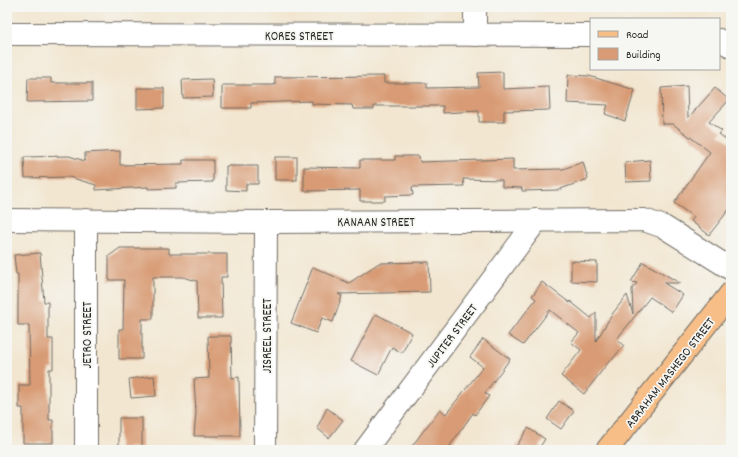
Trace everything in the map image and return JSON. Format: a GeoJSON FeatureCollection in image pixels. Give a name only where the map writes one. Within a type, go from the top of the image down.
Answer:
{"type":"FeatureCollection","features":[{"type":"Feature","properties":{"kind":"main road","name":"ABRAHAM MASHEGO STREET"},"geometry":{"type":"LineString","coordinates":[[607,450],[731,293]]}},
{"type":"Feature","properties":{"kind":"street"},"geometry":{"type":"LineString","coordinates":[[475,7],[475,35]]}},
{"type":"Feature","properties":{"kind":"street","name":"KORES STREET"},"geometry":{"type":"LineString","coordinates":[[7,34],[590,35]]}},
{"type":"Feature","properties":{"kind":"street"},"geometry":{"type":"LineString","coordinates":[[720,40],[731,46]]}},
{"type":"Feature","properties":{"kind":"street","name":"KANAAN STREET"},"geometry":{"type":"LineString","coordinates":[[7,220],[266,222],[644,220],[654,222],[664,227],[731,269]]}},
{"type":"Feature","properties":{"kind":"street","name":"JETRO STREET"},"geometry":{"type":"LineString","coordinates":[[86,220],[86,450]]}},
{"type":"Feature","properties":{"kind":"street","name":"JUPITER STREET"},"geometry":{"type":"LineString","coordinates":[[365,450],[537,220]]}},
{"type":"Feature","properties":{"kind":"street","name":"JISREEL STREET"},"geometry":{"type":"LineString","coordinates":[[265,450],[266,222]]}},
{"type":"Feature","properties":{"kind":"building"},"geometry":{"type":"Polygon","coordinates":[[[503,72],[503,89],[549,87],[550,110],[504,111],[504,122],[479,122],[479,111],[443,113],[443,106],[374,106],[374,109],[353,109],[352,105],[312,104],[312,101],[251,103],[251,108],[222,108],[222,85],[275,85],[275,77],[384,76],[384,83],[427,83],[427,88],[479,87],[478,73],[503,72]]]}},
{"type":"Feature","properties":{"kind":"building"},"geometry":{"type":"Polygon","coordinates":[[[568,75],[589,76],[635,90],[625,121],[605,114],[608,105],[567,103],[568,75]]]}},
{"type":"Feature","properties":{"kind":"building"},"geometry":{"type":"Polygon","coordinates":[[[28,78],[51,78],[51,83],[92,83],[92,101],[27,102],[28,78]]]}},
{"type":"Feature","properties":{"kind":"building"},"geometry":{"type":"Polygon","coordinates":[[[212,79],[213,97],[183,98],[182,80],[212,79]]]}},
{"type":"Feature","properties":{"kind":"building"},"geometry":{"type":"Polygon","coordinates":[[[687,86],[688,118],[715,88],[729,100],[709,122],[722,131],[719,134],[731,143],[731,207],[709,235],[691,221],[694,217],[674,203],[710,152],[673,124],[662,124],[661,88],[687,86]]]}},
{"type":"Feature","properties":{"kind":"building"},"geometry":{"type":"Polygon","coordinates":[[[137,88],[164,88],[164,108],[137,109],[137,88]]]}},
{"type":"Feature","properties":{"kind":"building"},"geometry":{"type":"Polygon","coordinates":[[[120,151],[120,165],[183,164],[183,160],[213,160],[213,182],[176,183],[176,188],[148,189],[148,187],[96,190],[96,185],[69,177],[25,178],[24,157],[69,156],[85,161],[85,153],[120,151]]]}},
{"type":"Feature","properties":{"kind":"building"},"geometry":{"type":"Polygon","coordinates":[[[395,156],[419,156],[420,162],[513,159],[513,170],[563,169],[583,162],[588,179],[558,190],[522,191],[522,188],[502,187],[502,180],[463,179],[464,186],[412,187],[413,195],[385,196],[385,201],[360,201],[360,190],[304,191],[304,167],[360,168],[360,160],[395,160],[395,156]]]}},
{"type":"Feature","properties":{"kind":"building"},"geometry":{"type":"Polygon","coordinates":[[[275,157],[297,157],[297,180],[275,180],[275,157]]]}},
{"type":"Feature","properties":{"kind":"building"},"geometry":{"type":"Polygon","coordinates":[[[650,160],[651,181],[626,182],[625,162],[650,160]]]}},
{"type":"Feature","properties":{"kind":"building"},"geometry":{"type":"Polygon","coordinates":[[[226,166],[258,166],[258,184],[246,184],[246,191],[226,190],[226,166]]]}},
{"type":"Feature","properties":{"kind":"building"},"geometry":{"type":"Polygon","coordinates":[[[120,248],[169,248],[169,254],[227,254],[227,277],[221,277],[222,318],[198,318],[197,281],[183,277],[153,277],[153,319],[142,319],[142,359],[119,359],[119,329],[123,329],[124,280],[109,280],[109,256],[120,248]]]}},
{"type":"Feature","properties":{"kind":"building"},"geometry":{"type":"Polygon","coordinates":[[[40,253],[44,302],[48,302],[48,339],[53,339],[53,369],[49,369],[49,420],[53,420],[53,443],[23,443],[23,408],[19,408],[19,385],[30,385],[29,325],[18,325],[18,274],[16,274],[14,255],[40,253]]]}},
{"type":"Feature","properties":{"kind":"building"},"geometry":{"type":"Polygon","coordinates":[[[571,261],[597,262],[597,282],[571,281],[571,261]]]}},
{"type":"Feature","properties":{"kind":"building"},"geometry":{"type":"Polygon","coordinates":[[[429,262],[430,292],[338,294],[342,296],[333,322],[322,318],[316,333],[291,323],[313,267],[349,283],[379,263],[429,262]]]}},
{"type":"Feature","properties":{"kind":"building"},"geometry":{"type":"Polygon","coordinates":[[[643,262],[680,283],[664,283],[683,295],[672,312],[650,297],[617,339],[624,345],[612,360],[611,359],[584,394],[561,376],[581,350],[571,342],[579,333],[550,310],[523,345],[508,335],[536,299],[532,296],[542,282],[570,303],[570,301],[591,318],[596,312],[596,341],[613,313],[627,295],[633,314],[632,289],[637,283],[631,282],[643,262]]]}},
{"type":"Feature","properties":{"kind":"building"},"geometry":{"type":"Polygon","coordinates":[[[376,314],[412,333],[402,353],[392,347],[378,375],[351,361],[376,314]]]}},
{"type":"Feature","properties":{"kind":"building"},"geometry":{"type":"Polygon","coordinates":[[[208,336],[231,336],[232,378],[239,377],[240,436],[194,436],[196,413],[194,379],[209,378],[208,336]]]}},
{"type":"Feature","properties":{"kind":"building"},"geometry":{"type":"Polygon","coordinates":[[[483,339],[510,359],[485,393],[489,396],[475,415],[473,413],[447,450],[409,450],[440,409],[446,414],[483,367],[470,357],[483,339]]]}},
{"type":"Feature","properties":{"kind":"building"},"geometry":{"type":"Polygon","coordinates":[[[154,376],[156,396],[131,398],[129,379],[154,376]]]}},
{"type":"Feature","properties":{"kind":"building"},"geometry":{"type":"Polygon","coordinates":[[[559,401],[574,411],[561,429],[547,419],[559,401]]]}},
{"type":"Feature","properties":{"kind":"building"},"geometry":{"type":"Polygon","coordinates":[[[327,408],[343,420],[329,438],[317,428],[327,408]]]}},
{"type":"Feature","properties":{"kind":"building"},"geometry":{"type":"Polygon","coordinates":[[[119,418],[142,418],[142,448],[119,448],[119,418]]]}},
{"type":"Feature","properties":{"kind":"building"},"geometry":{"type":"Polygon","coordinates":[[[528,428],[545,439],[538,450],[514,450],[528,428]]]}}]}
